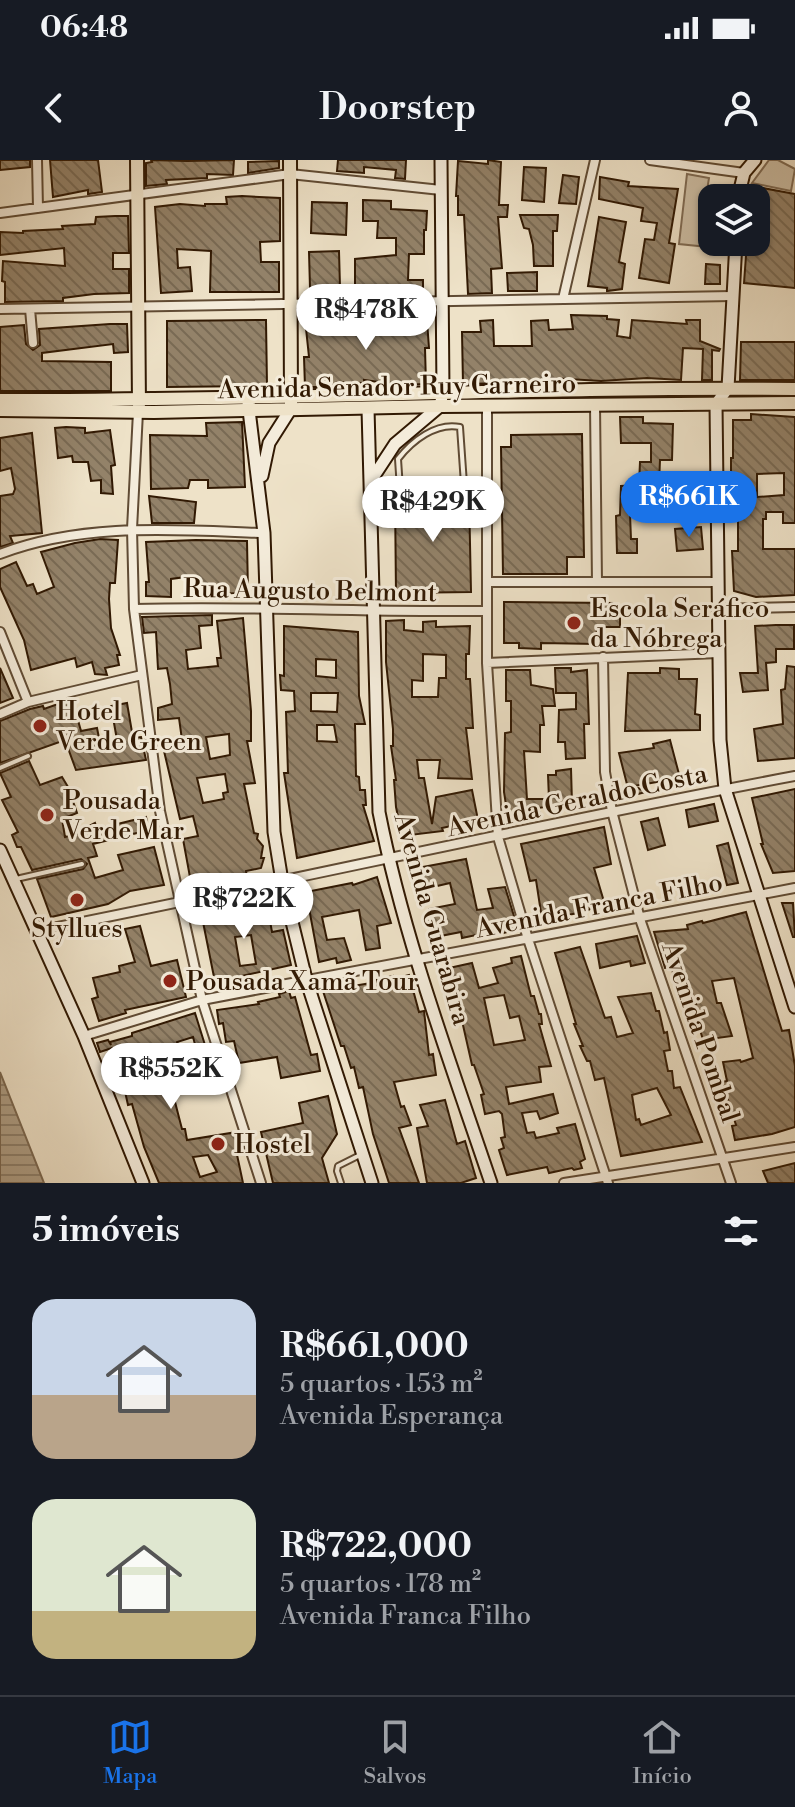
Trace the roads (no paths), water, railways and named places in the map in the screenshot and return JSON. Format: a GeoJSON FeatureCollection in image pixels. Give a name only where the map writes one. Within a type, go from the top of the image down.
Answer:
{"type":"FeatureCollection","features":[{"type":"Feature","properties":{"kind":"main road"},"geometry":{"type":"LineString","coordinates":[[137,160],[140,307],[138,406]]}},
{"type":"Feature","properties":{"kind":"main road"},"geometry":{"type":"LineString","coordinates":[[372,479],[395,444],[440,406],[443,392],[441,160]]}},
{"type":"Feature","properties":{"kind":"main road"},"geometry":{"type":"LineString","coordinates":[[741,184],[744,173],[755,160]]}},
{"type":"Feature","properties":{"kind":"main road"},"geometry":{"type":"LineString","coordinates":[[260,489],[269,443],[290,403],[290,167]]}},
{"type":"Feature","properties":{"kind":"main road"},"geometry":{"type":"LineString","coordinates":[[735,256],[728,388],[716,404],[720,740],[725,789],[795,1007]]}},
{"type":"Feature","properties":{"kind":"main road","name":"Avenida Senador Ruy Carneiro"},"geometry":{"type":"LineString","coordinates":[[0,410],[290,403],[443,392],[795,389]]}},
{"type":"Feature","properties":{"kind":"main road","name":"Avenida Senador Ruy Carneiro"},"geometry":{"type":"LineString","coordinates":[[0,400],[138,406]]}},
{"type":"Feature","properties":{"kind":"main road","name":"Avenida Senador Ruy Carneiro"},"geometry":{"type":"LineString","coordinates":[[290,403],[368,409],[795,403]]}},
{"type":"Feature","properties":{"kind":"main road"},"geometry":{"type":"LineString","coordinates":[[248,404],[264,533],[274,832],[282,881],[306,979],[372,1183]]}},
{"type":"Feature","properties":{"kind":"main road","name":"Avenida Guarabira"},"geometry":{"type":"LineString","coordinates":[[368,409],[379,812],[388,859],[417,961],[491,1183]]}},
{"type":"Feature","properties":{"kind":"main road"},"geometry":{"type":"LineString","coordinates":[[0,850],[84,1036],[143,1183]]}},
{"type":"Feature","properties":{"kind":"street"},"geometry":{"type":"LineString","coordinates":[[37,160],[38,208]]}},
{"type":"Feature","properties":{"kind":"street"},"geometry":{"type":"LineString","coordinates":[[563,299],[595,160]]}},
{"type":"Feature","properties":{"kind":"street"},"geometry":{"type":"LineString","coordinates":[[650,160],[744,173]]}},
{"type":"Feature","properties":{"kind":"street"},"geometry":{"type":"LineString","coordinates":[[0,213],[138,194],[290,167],[441,190]]}},
{"type":"Feature","properties":{"kind":"street"},"geometry":{"type":"LineString","coordinates":[[0,309],[732,296]]}},
{"type":"Feature","properties":{"kind":"street"},"geometry":{"type":"LineString","coordinates":[[30,309],[33,343]]}},
{"type":"Feature","properties":{"kind":"street"},"geometry":{"type":"LineString","coordinates":[[595,405],[597,582]]}},
{"type":"Feature","properties":{"kind":"street"},"geometry":{"type":"LineString","coordinates":[[138,406],[132,529],[134,609],[160,811],[202,1000],[261,1183]]}},
{"type":"Feature","properties":{"kind":"street"},"geometry":{"type":"LineString","coordinates":[[487,407],[487,663],[498,837],[607,1179]]}},
{"type":"Feature","properties":{"kind":"street"},"geometry":{"type":"LineString","coordinates":[[0,554],[55,539],[132,529],[264,533]]}},
{"type":"Feature","properties":{"kind":"street"},"geometry":{"type":"LineString","coordinates":[[489,582],[718,582]]}},
{"type":"Feature","properties":{"kind":"street"},"geometry":{"type":"LineString","coordinates":[[718,609],[795,607]]}},
{"type":"Feature","properties":{"kind":"street","name":"Rua Augusto Belmont"},"geometry":{"type":"LineString","coordinates":[[134,609],[486,611]]}},
{"type":"Feature","properties":{"kind":"street"},"geometry":{"type":"LineString","coordinates":[[0,632],[28,702]]}},
{"type":"Feature","properties":{"kind":"street"},"geometry":{"type":"LineString","coordinates":[[487,663],[718,653]]}},
{"type":"Feature","properties":{"kind":"street","name":"Avenida Pombal"},"geometry":{"type":"LineString","coordinates":[[603,657],[605,772],[612,811],[640,919],[731,1183]]}},
{"type":"Feature","properties":{"kind":"street"},"geometry":{"type":"LineString","coordinates":[[0,714],[28,702],[142,675]]}},
{"type":"Feature","properties":{"kind":"street","name":"Avenida Geraldo Costa"},"geometry":{"type":"LineString","coordinates":[[37,931],[795,776]]}},
{"type":"Feature","properties":{"kind":"street","name":"Avenida Franca Filho"},"geometry":{"type":"LineString","coordinates":[[84,1036],[202,1000],[795,888]]}},
{"type":"Feature","properties":{"kind":"street"},"geometry":{"type":"LineString","coordinates":[[564,1183],[607,1179],[795,1147]]}},
{"type":"Feature","properties":{"kind":"lane"},"geometry":{"type":"LineString","coordinates":[[464,484],[460,427],[441,427],[428,432],[398,459],[400,489],[488,483]]}},
{"type":"Feature","properties":{"kind":"lane"},"geometry":{"type":"LineString","coordinates":[[0,768],[28,756]]}},
{"type":"Feature","properties":{"kind":"lane"},"geometry":{"type":"LineString","coordinates":[[14,879],[82,864]]}},
{"type":"Feature","properties":{"kind":"lane"},"geometry":{"type":"LineString","coordinates":[[341,1183],[338,1166],[362,1154]]}},
{"type":"Feature","properties":{"kind":"place","name":"Escola Seráfico da Nóbrega"},"geometry":{"type":"Point","coordinates":[574,623]}},
{"type":"Feature","properties":{"kind":"place","name":"Hotel Verde Green"},"geometry":{"type":"Point","coordinates":[40,726]}},
{"type":"Feature","properties":{"kind":"place","name":"Pousada Verde Mar"},"geometry":{"type":"Point","coordinates":[47,815]}},
{"type":"Feature","properties":{"kind":"place","name":"Styllues"},"geometry":{"type":"Point","coordinates":[77,900]}},
{"type":"Feature","properties":{"kind":"place","name":"Pousada Xamã Tour"},"geometry":{"type":"Point","coordinates":[170,981]}},
{"type":"Feature","properties":{"kind":"place","name":"Hostel"},"geometry":{"type":"Point","coordinates":[218,1144]}}]}
